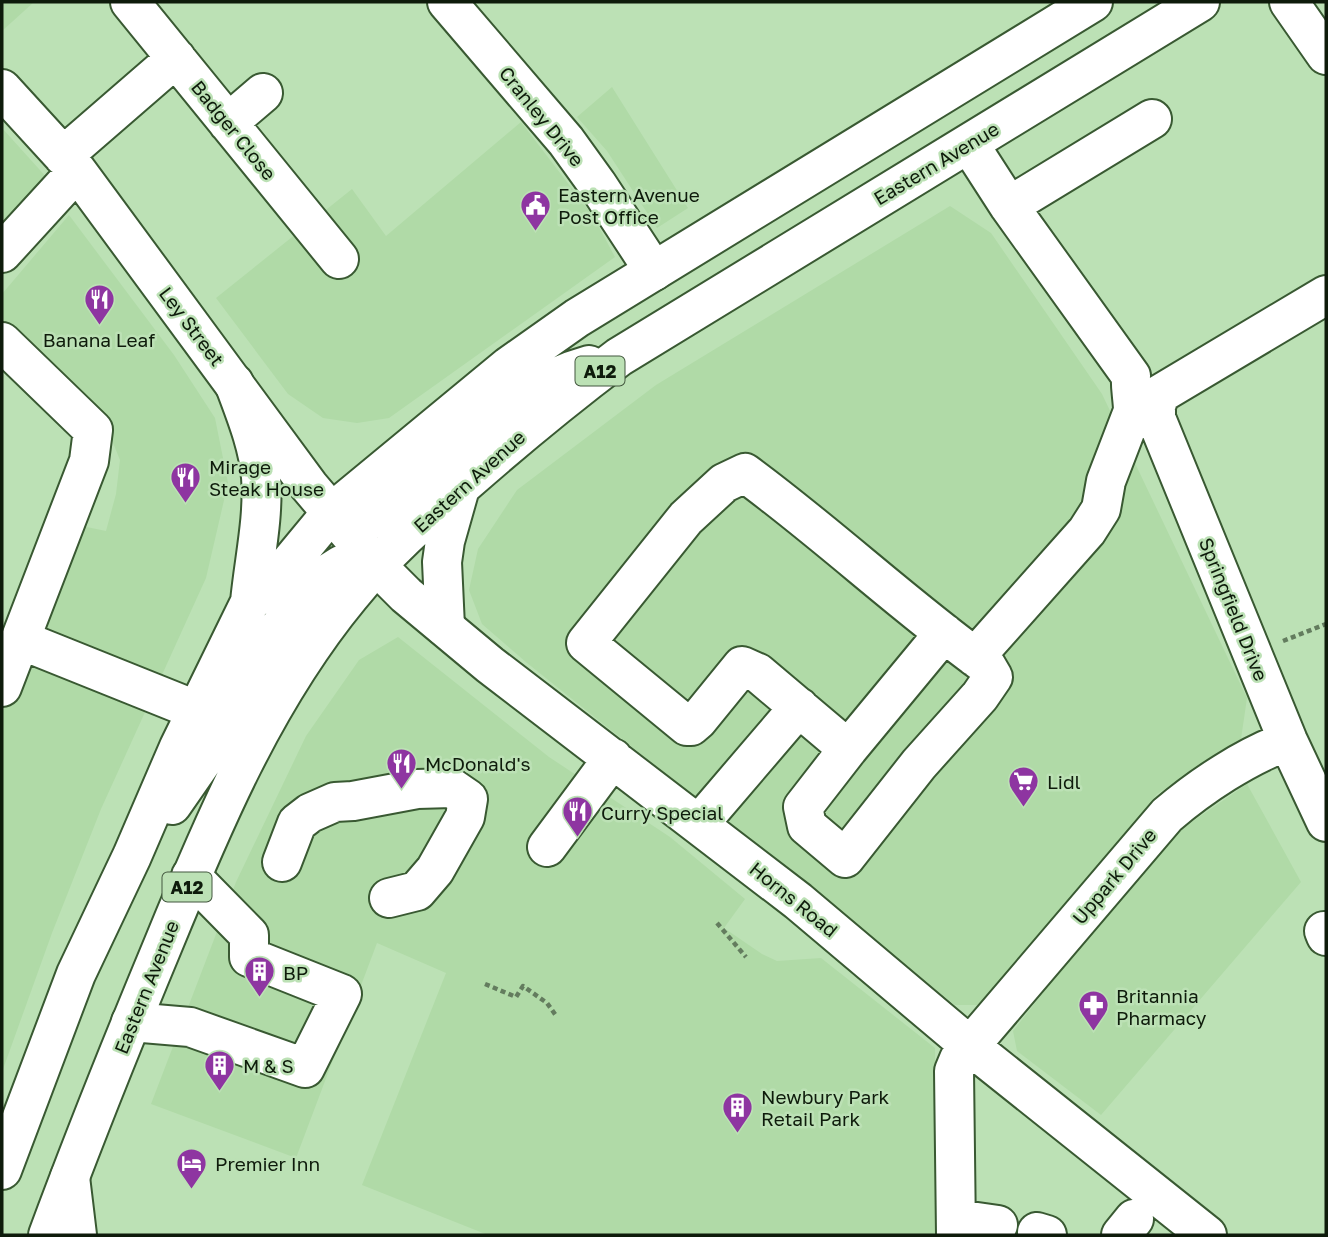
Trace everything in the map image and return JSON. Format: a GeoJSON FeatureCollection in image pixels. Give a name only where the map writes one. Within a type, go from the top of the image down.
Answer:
{"type":"FeatureCollection","features":[{"type":"Feature","properties":{"kind":"main road","name":"Badger Close"},"geometry":{"type":"LineString","coordinates":[[130,2],[339,259]]}},
{"type":"Feature","properties":{"kind":"main road","name":"Cranley Drive"},"geometry":{"type":"LineString","coordinates":[[447,2],[566,141],[654,271]]}},
{"type":"Feature","properties":{"kind":"main road"},"geometry":{"type":"LineString","coordinates":[[250,602],[273,583],[331,513],[509,366],[577,318],[1093,2]]}},
{"type":"Feature","properties":{"kind":"main road","name":"Eastern Avenue"},"geometry":{"type":"LineString","coordinates":[[48,1235],[131,1022],[215,820],[278,698],[330,621],[377,566],[419,523],[543,415],[619,357],[1200,2]]}},
{"type":"Feature","properties":{"kind":"main road"},"geometry":{"type":"LineString","coordinates":[[1289,2],[1326,55]]}},
{"type":"Feature","properties":{"kind":"main road"},"geometry":{"type":"LineString","coordinates":[[2,253],[70,163],[176,58]]}},
{"type":"Feature","properties":{"kind":"main road","name":"Ley Street"},"geometry":{"type":"LineString","coordinates":[[2,89],[70,163],[331,513],[377,566]]}},
{"type":"Feature","properties":{"kind":"main road"},"geometry":{"type":"LineString","coordinates":[[228,123],[263,93]]}},
{"type":"Feature","properties":{"kind":"main road"},"geometry":{"type":"LineString","coordinates":[[1009,206],[1152,119]]}},
{"type":"Feature","properties":{"kind":"main road"},"geometry":{"type":"LineString","coordinates":[[969,144],[1009,206],[1146,385]]}},
{"type":"Feature","properties":{"kind":"main road"},"geometry":{"type":"LineString","coordinates":[[975,657],[1087,531],[1101,509],[1106,481],[1132,411],[1130,389],[1146,385],[1326,295]]}},
{"type":"Feature","properties":{"kind":"main road"},"geometry":{"type":"LineString","coordinates":[[2,342],[93,430],[89,461],[2,687]]}},
{"type":"Feature","properties":{"kind":"main road"},"geometry":{"type":"LineString","coordinates":[[331,513],[347,520],[362,522],[381,517],[505,406],[535,385],[569,370],[619,357]]}},
{"type":"Feature","properties":{"kind":"main road"},"geometry":{"type":"LineString","coordinates":[[2,1167],[76,974],[132,856],[179,747],[250,602],[261,519],[261,475],[252,432],[234,383]]}},
{"type":"Feature","properties":{"kind":"main road","name":"Springfield Drive"},"geometry":{"type":"LineString","coordinates":[[1146,385],[1156,407],[1156,418],[1288,741],[1326,822]]}},
{"type":"Feature","properties":{"kind":"main road"},"geometry":{"type":"LineString","coordinates":[[848,749],[751,668],[742,666],[698,720],[687,726],[586,643],[686,518],[724,484],[745,473],[986,665],[993,677],[980,696],[919,764],[845,858],[807,827],[803,807],[944,633]]}},
{"type":"Feature","properties":{"kind":"main road"},"geometry":{"type":"LineString","coordinates":[[445,627],[444,552],[460,488]]}},
{"type":"Feature","properties":{"kind":"main road"},"geometry":{"type":"LineString","coordinates":[[132,856],[190,782],[272,639],[320,579],[341,565],[358,562],[377,566]]}},
{"type":"Feature","properties":{"kind":"main road","name":"Horns Road"},"geometry":{"type":"LineString","coordinates":[[377,566],[445,627],[798,901],[970,1046],[1207,1235]]}},
{"type":"Feature","properties":{"kind":"main road"},"geometry":{"type":"LineString","coordinates":[[21,640],[198,711]]}},
{"type":"Feature","properties":{"kind":"main road"},"geometry":{"type":"LineString","coordinates":[[699,824],[799,707]]}},
{"type":"Feature","properties":{"kind":"main road","name":"Uppark Drive"},"geometry":{"type":"LineString","coordinates":[[956,1227],[954,1072],[959,1059],[1167,815],[1202,787],[1288,741]]}},
{"type":"Feature","properties":{"kind":"main road"},"geometry":{"type":"LineString","coordinates":[[547,847],[613,758]]}},
{"type":"Feature","properties":{"kind":"main road"},"geometry":{"type":"LineString","coordinates":[[282,862],[297,822],[335,802],[417,789],[452,788],[468,799],[465,817],[435,870],[403,894]]}},
{"type":"Feature","properties":{"kind":"main road"},"geometry":{"type":"LineString","coordinates":[[131,1022],[190,1027],[305,1068],[342,994],[249,957],[249,935],[191,876]]}},
{"type":"Feature","properties":{"kind":"main road"},"geometry":{"type":"LineString","coordinates":[[70,1177],[77,1235]]}},
{"type":"Feature","properties":{"kind":"main road"},"geometry":{"type":"LineString","coordinates":[[956,1227],[998,1225]]}},
{"type":"Feature","properties":{"kind":"path"},"geometry":{"type":"LineString","coordinates":[[1252,653],[1326,624]]}},
{"type":"Feature","properties":{"kind":"path"},"geometry":{"type":"LineString","coordinates":[[717,923],[746,957]]}},
{"type":"Feature","properties":{"kind":"path"},"geometry":{"type":"LineString","coordinates":[[485,985],[516,997],[523,986],[547,1003],[557,1017]]}},
{"type":"Feature","properties":{"kind":"shaded area"},"geometry":{"type":"Polygon","coordinates":[[[2,2],[34,2],[2,31],[2,2]]]}},
{"type":"Feature","properties":{"kind":"shaded area"},"geometry":{"type":"Polygon","coordinates":[[[612,87],[688,208],[657,228],[607,151],[577,117],[612,87]]]}},
{"type":"Feature","properties":{"kind":"shaded area"},"geometry":{"type":"Polygon","coordinates":[[[521,122],[593,216],[615,257],[389,418],[357,423],[323,418],[288,394],[216,298],[352,189],[386,236],[521,122]]]}},
{"type":"Feature","properties":{"kind":"shaded area"},"geometry":{"type":"Polygon","coordinates":[[[2,128],[48,179],[2,223],[2,128]]]}},
{"type":"Feature","properties":{"kind":"shaded area"},"geometry":{"type":"Polygon","coordinates":[[[950,206],[991,233],[1102,394],[1247,698],[1241,739],[1157,794],[985,1005],[955,1005],[527,663],[482,624],[469,590],[478,549],[517,490],[656,385],[950,206]]]}},
{"type":"Feature","properties":{"kind":"shaded area"},"geometry":{"type":"Polygon","coordinates":[[[69,215],[174,355],[215,418],[228,483],[206,578],[101,809],[52,933],[2,1072],[2,711],[72,524],[106,531],[116,494],[120,460],[109,433],[2,321],[2,294],[69,215]]]}},
{"type":"Feature","properties":{"kind":"shaded area"},"geometry":{"type":"Polygon","coordinates":[[[398,637],[549,757],[670,837],[745,899],[724,928],[777,961],[821,958],[935,1048],[936,1235],[488,1235],[362,1185],[446,973],[377,943],[296,1158],[151,1104],[236,882],[306,736],[359,660],[398,637]]]}},
{"type":"Feature","properties":{"kind":"shaded area"},"geometry":{"type":"Polygon","coordinates":[[[1247,784],[1301,882],[1101,1115],[1017,1051],[1013,1031],[1160,844],[1247,784]]]}},
{"type":"Feature","properties":{"kind":"place","name":"Eastern Avenue Post Office"},"geometry":{"type":"Point","coordinates":[535,232]}},
{"type":"Feature","properties":{"kind":"place","name":"Banana Leaf"},"geometry":{"type":"Point","coordinates":[99,327]}},
{"type":"Feature","properties":{"kind":"place","name":"Mirage Steak House"},"geometry":{"type":"Point","coordinates":[186,504]}},
{"type":"Feature","properties":{"kind":"place","name":"McDonald's"},"geometry":{"type":"Point","coordinates":[402,790]}},
{"type":"Feature","properties":{"kind":"place","name":"Lidl"},"geometry":{"type":"Point","coordinates":[1024,808]}},
{"type":"Feature","properties":{"kind":"place","name":"Curry Special"},"geometry":{"type":"Point","coordinates":[578,839]}},
{"type":"Feature","properties":{"kind":"place","name":"BP"},"geometry":{"type":"Point","coordinates":[260,999]}},
{"type":"Feature","properties":{"kind":"place","name":"Britannia Pharmacy"},"geometry":{"type":"Point","coordinates":[1093,1033]}},
{"type":"Feature","properties":{"kind":"place","name":"M & S"},"geometry":{"type":"Point","coordinates":[220,1092]}},
{"type":"Feature","properties":{"kind":"place","name":"Newbury Park Retail Park"},"geometry":{"type":"Point","coordinates":[738,1134]}},
{"type":"Feature","properties":{"kind":"place","name":"Premier Inn"},"geometry":{"type":"Point","coordinates":[192,1190]}}]}
